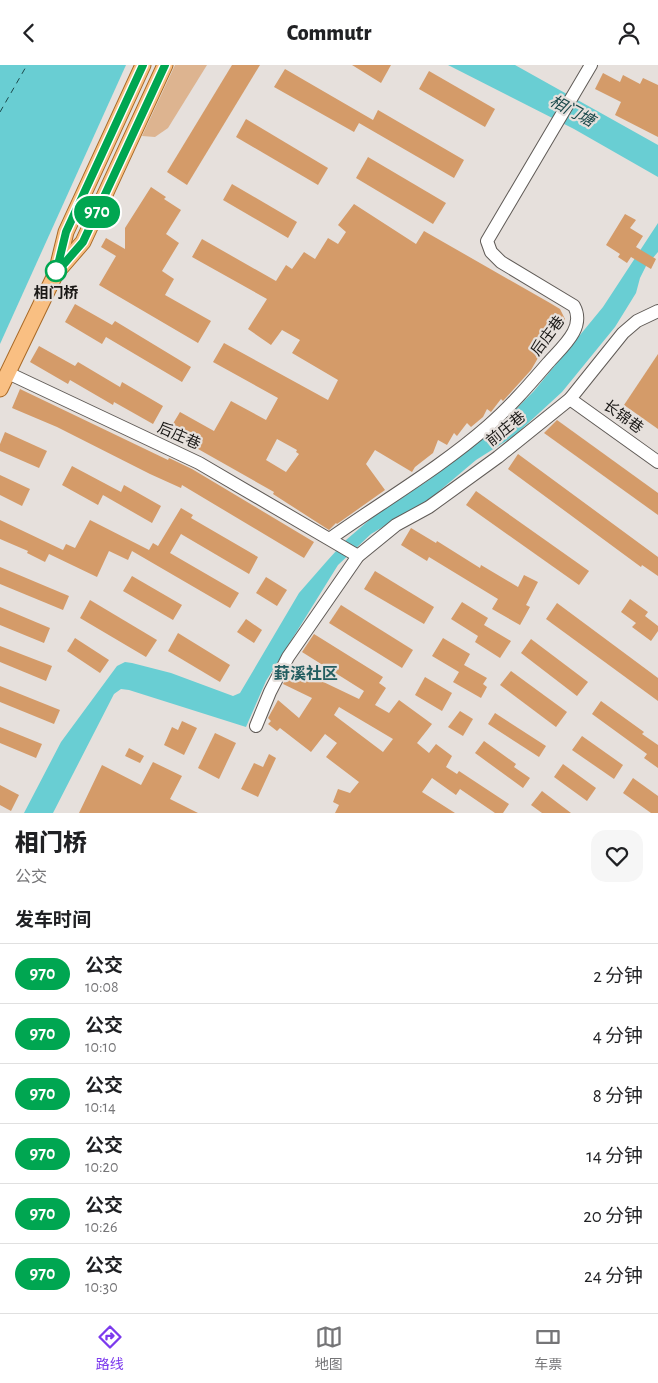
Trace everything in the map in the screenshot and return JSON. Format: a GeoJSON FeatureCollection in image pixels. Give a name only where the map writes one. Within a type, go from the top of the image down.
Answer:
{"type":"FeatureCollection","features":[{"type":"Feature","properties":{"kind":"main road"},"geometry":{"type":"LineString","coordinates":[[0,389],[56,273],[66,232],[143,65]]}},
{"type":"Feature","properties":{"kind":"main road"},"geometry":{"type":"LineString","coordinates":[[56,273],[83,242],[165,67]]}},
{"type":"Feature","properties":{"kind":"street","name":"后庄巷"},"geometry":{"type":"LineString","coordinates":[[334,540],[435,467],[486,427],[527,388],[578,326],[579,318],[574,306],[501,262],[490,252],[488,246],[490,235],[591,65]]}},
{"type":"Feature","properties":{"kind":"street","name":"前庄巷"},"geometry":{"type":"LineString","coordinates":[[256,726],[270,692],[288,657],[358,556],[396,525],[429,507],[498,457],[570,399],[623,333],[637,321],[658,311]]}},
{"type":"Feature","properties":{"kind":"street","name":"后庄巷"},"geometry":{"type":"LineString","coordinates":[[8,373],[199,463],[334,540],[358,556]]}},
{"type":"Feature","properties":{"kind":"street","name":"长锦巷"},"geometry":{"type":"LineString","coordinates":[[570,399],[658,462]]}},
{"type":"Feature","properties":{"kind":"shaded area"},"geometry":{"type":"Polygon","coordinates":[[[175,65],[207,65],[168,128],[155,137],[142,136],[175,65]]]}},
{"type":"Feature","properties":{"kind":"water"},"geometry":{"type":"Polygon","coordinates":[[[0,65],[126,65],[0,344],[0,65]]]}},
{"type":"Feature","properties":{"kind":"water","name":"相门塘"},"geometry":{"type":"Polygon","coordinates":[[[448,65],[515,65],[658,145],[658,177],[574,129],[448,65]]]}},
{"type":"Feature","properties":{"kind":"water"},"geometry":{"type":"Polygon","coordinates":[[[658,223],[658,252],[646,266],[636,293],[615,327],[562,392],[514,436],[476,460],[431,498],[371,534],[338,565],[266,681],[246,727],[121,689],[114,694],[53,813],[24,813],[61,742],[117,666],[125,662],[132,663],[171,673],[233,696],[240,693],[299,593],[327,561],[346,540],[374,516],[429,480],[497,428],[534,391],[603,307],[658,223]]]}},
{"type":"Feature","properties":{"kind":"building"},"geometry":{"type":"Polygon","coordinates":[[[232,65],[260,65],[187,185],[167,172],[232,65]]]}},
{"type":"Feature","properties":{"kind":"building"},"geometry":{"type":"Polygon","coordinates":[[[352,65],[391,65],[381,83],[352,65]]]}},
{"type":"Feature","properties":{"kind":"building"},"geometry":{"type":"Polygon","coordinates":[[[285,69],[373,120],[378,110],[464,160],[454,178],[359,123],[354,132],[274,87],[285,69]]]}},
{"type":"Feature","properties":{"kind":"building"},"geometry":{"type":"Polygon","coordinates":[[[429,71],[495,109],[485,127],[419,89],[429,71]]]}},
{"type":"Feature","properties":{"kind":"building"},"geometry":{"type":"Polygon","coordinates":[[[603,73],[620,82],[623,75],[640,84],[643,78],[658,85],[658,137],[615,115],[621,102],[595,89],[603,73]]]}},
{"type":"Feature","properties":{"kind":"building"},"geometry":{"type":"Polygon","coordinates":[[[246,119],[328,168],[318,185],[236,137],[246,119]]]}},
{"type":"Feature","properties":{"kind":"building"},"geometry":{"type":"Polygon","coordinates":[[[368,157],[446,203],[433,224],[356,178],[368,157]]]}},
{"type":"Feature","properties":{"kind":"building"},"geometry":{"type":"Polygon","coordinates":[[[232,184],[297,222],[288,238],[223,200],[232,184]]]}},
{"type":"Feature","properties":{"kind":"building"},"geometry":{"type":"Polygon","coordinates":[[[151,187],[166,197],[164,199],[181,210],[166,234],[179,243],[162,271],[174,279],[165,295],[211,321],[198,343],[99,285],[116,256],[101,247],[106,238],[125,249],[125,228],[151,187]]]}},
{"type":"Feature","properties":{"kind":"building"},"geometry":{"type":"Polygon","coordinates":[[[354,204],[416,244],[424,231],[560,309],[565,319],[553,338],[548,335],[531,370],[503,401],[501,399],[491,412],[487,409],[483,417],[471,427],[467,423],[457,436],[454,433],[447,445],[438,440],[433,453],[415,467],[412,472],[375,450],[366,464],[385,490],[336,523],[329,530],[273,494],[274,492],[168,432],[180,412],[214,431],[231,401],[266,420],[278,398],[213,362],[224,343],[328,400],[338,380],[292,353],[300,340],[282,330],[271,345],[248,329],[267,299],[192,257],[202,239],[276,281],[286,265],[292,269],[304,252],[315,259],[328,238],[338,244],[346,232],[338,225],[354,204]],[[277,439],[266,460],[286,472],[299,454],[296,452],[297,450],[277,439]]]}},
{"type":"Feature","properties":{"kind":"building"},"geometry":{"type":"Polygon","coordinates":[[[625,214],[636,220],[630,228],[643,236],[636,247],[656,259],[651,269],[631,257],[627,263],[618,257],[620,254],[606,245],[625,214]]]}},
{"type":"Feature","properties":{"kind":"building"},"geometry":{"type":"Polygon","coordinates":[[[75,304],[112,325],[115,321],[191,367],[182,382],[106,337],[102,344],[65,322],[75,304]]]}},
{"type":"Feature","properties":{"kind":"building"},"geometry":{"type":"Polygon","coordinates":[[[39,346],[75,366],[78,362],[120,387],[122,382],[163,406],[153,424],[114,402],[113,405],[70,380],[68,384],[30,362],[39,346]]]}},
{"type":"Feature","properties":{"kind":"building"},"geometry":{"type":"Polygon","coordinates":[[[658,354],[658,429],[624,405],[658,354]]]}},
{"type":"Feature","properties":{"kind":"building"},"geometry":{"type":"Polygon","coordinates":[[[20,389],[168,460],[169,458],[192,469],[314,542],[304,558],[182,485],[181,488],[150,474],[57,427],[12,408],[20,389]]]}},
{"type":"Feature","properties":{"kind":"building"},"geometry":{"type":"Polygon","coordinates":[[[557,420],[658,493],[658,515],[544,433],[557,420]]]}},
{"type":"Feature","properties":{"kind":"building"},"geometry":{"type":"Polygon","coordinates":[[[5,432],[47,451],[39,468],[0,451],[0,444],[5,432]]]}},
{"type":"Feature","properties":{"kind":"building"},"geometry":{"type":"Polygon","coordinates":[[[518,454],[658,557],[658,576],[642,565],[641,567],[508,469],[518,454]]]}},
{"type":"Feature","properties":{"kind":"building"},"geometry":{"type":"Polygon","coordinates":[[[72,466],[121,492],[124,485],[161,506],[152,523],[103,495],[98,505],[62,485],[72,466]]]}},
{"type":"Feature","properties":{"kind":"building"},"geometry":{"type":"Polygon","coordinates":[[[0,475],[30,489],[22,506],[0,495],[0,475]]]}},
{"type":"Feature","properties":{"kind":"building"},"geometry":{"type":"Polygon","coordinates":[[[476,491],[589,571],[579,585],[466,505],[476,491]]]}},
{"type":"Feature","properties":{"kind":"building"},"geometry":{"type":"Polygon","coordinates":[[[181,508],[193,515],[191,518],[258,557],[249,574],[181,534],[170,553],[239,593],[230,608],[132,551],[128,560],[109,551],[97,577],[49,554],[45,562],[27,553],[28,551],[0,539],[0,520],[63,550],[66,544],[75,548],[90,520],[149,550],[153,543],[158,546],[181,508]]]}},
{"type":"Feature","properties":{"kind":"building"},"geometry":{"type":"Polygon","coordinates":[[[411,528],[436,543],[437,541],[480,568],[481,565],[518,587],[524,575],[538,582],[526,605],[530,607],[520,625],[492,609],[498,599],[429,557],[427,561],[401,545],[411,528]]]}},
{"type":"Feature","properties":{"kind":"building"},"geometry":{"type":"Polygon","coordinates":[[[0,567],[69,596],[63,610],[0,584],[0,567]]]}},
{"type":"Feature","properties":{"kind":"building"},"geometry":{"type":"Polygon","coordinates":[[[375,571],[434,607],[424,624],[364,589],[375,571]]]}},
{"type":"Feature","properties":{"kind":"building"},"geometry":{"type":"Polygon","coordinates":[[[132,576],[182,605],[173,620],[123,591],[132,576]]]}},
{"type":"Feature","properties":{"kind":"building"},"geometry":{"type":"Polygon","coordinates":[[[266,577],[287,590],[277,606],[256,593],[266,577]]]}},
{"type":"Feature","properties":{"kind":"building"},"geometry":{"type":"Polygon","coordinates":[[[630,599],[648,612],[645,616],[658,626],[658,631],[651,641],[632,627],[636,623],[621,612],[630,599]]]}},
{"type":"Feature","properties":{"kind":"building"},"geometry":{"type":"Polygon","coordinates":[[[90,600],[157,640],[146,657],[80,618],[90,600]]]}},
{"type":"Feature","properties":{"kind":"building"},"geometry":{"type":"Polygon","coordinates":[[[462,602],[488,618],[484,625],[511,641],[500,658],[475,642],[478,636],[451,619],[462,602]]]}},
{"type":"Feature","properties":{"kind":"building"},"geometry":{"type":"Polygon","coordinates":[[[557,603],[658,678],[658,701],[546,619],[557,603]]]}},
{"type":"Feature","properties":{"kind":"building"},"geometry":{"type":"Polygon","coordinates":[[[341,605],[413,650],[402,668],[329,623],[341,605]]]}},
{"type":"Feature","properties":{"kind":"building"},"geometry":{"type":"Polygon","coordinates":[[[0,607],[50,628],[44,643],[0,625],[0,607]]]}},
{"type":"Feature","properties":{"kind":"building"},"geometry":{"type":"Polygon","coordinates":[[[246,619],[262,630],[254,643],[237,632],[246,619]]]}},
{"type":"Feature","properties":{"kind":"building"},"geometry":{"type":"Polygon","coordinates":[[[178,633],[230,665],[220,682],[168,651],[178,633]]]}},
{"type":"Feature","properties":{"kind":"building"},"geometry":{"type":"Polygon","coordinates":[[[314,634],[383,677],[379,683],[386,688],[375,705],[389,713],[399,700],[432,724],[417,743],[429,753],[436,744],[452,756],[446,767],[457,774],[459,771],[509,804],[503,813],[495,813],[460,789],[456,795],[432,778],[422,792],[455,813],[335,813],[339,805],[333,802],[338,789],[350,793],[359,782],[326,757],[337,743],[325,734],[311,752],[280,728],[277,731],[268,724],[271,721],[268,718],[278,700],[299,718],[312,698],[283,684],[292,667],[359,699],[364,691],[302,652],[314,634]],[[339,707],[334,715],[383,752],[393,739],[339,707]]]}},
{"type":"Feature","properties":{"kind":"building"},"geometry":{"type":"Polygon","coordinates":[[[75,638],[109,660],[100,673],[67,651],[75,638]]]}},
{"type":"Feature","properties":{"kind":"building"},"geometry":{"type":"Polygon","coordinates":[[[443,638],[470,654],[464,665],[487,678],[483,684],[487,687],[481,698],[453,682],[459,672],[432,656],[443,638]]]}},
{"type":"Feature","properties":{"kind":"building"},"geometry":{"type":"Polygon","coordinates":[[[531,639],[588,682],[577,696],[521,653],[531,639]]]}},
{"type":"Feature","properties":{"kind":"building"},"geometry":{"type":"Polygon","coordinates":[[[0,646],[52,666],[46,681],[0,662],[0,646]]]}},
{"type":"Feature","properties":{"kind":"building"},"geometry":{"type":"Polygon","coordinates":[[[511,671],[567,712],[556,727],[500,685],[511,671]]]}},
{"type":"Feature","properties":{"kind":"building"},"geometry":{"type":"Polygon","coordinates":[[[425,677],[452,693],[442,711],[415,695],[425,677]]]}},
{"type":"Feature","properties":{"kind":"building"},"geometry":{"type":"Polygon","coordinates":[[[0,686],[60,710],[54,724],[0,702],[0,686]]]}},
{"type":"Feature","properties":{"kind":"building"},"geometry":{"type":"Polygon","coordinates":[[[601,701],[644,732],[642,734],[658,745],[658,768],[644,758],[647,754],[592,714],[601,701]]]}},
{"type":"Feature","properties":{"kind":"building"},"geometry":{"type":"Polygon","coordinates":[[[460,711],[473,719],[463,736],[448,727],[460,711]]]}},
{"type":"Feature","properties":{"kind":"building"},"geometry":{"type":"Polygon","coordinates":[[[495,713],[546,746],[539,757],[488,724],[495,713]]]}},
{"type":"Feature","properties":{"kind":"building"},"geometry":{"type":"Polygon","coordinates":[[[182,721],[197,728],[184,755],[164,745],[172,727],[178,730],[182,721]]]}},
{"type":"Feature","properties":{"kind":"building"},"geometry":{"type":"Polygon","coordinates":[[[0,727],[42,744],[36,758],[0,743],[0,727]]]}},
{"type":"Feature","properties":{"kind":"building"},"geometry":{"type":"Polygon","coordinates":[[[215,733],[236,743],[219,779],[198,768],[215,733]]]}},
{"type":"Feature","properties":{"kind":"building"},"geometry":{"type":"Polygon","coordinates":[[[582,736],[623,765],[614,779],[572,750],[582,736]]]}},
{"type":"Feature","properties":{"kind":"building"},"geometry":{"type":"Polygon","coordinates":[[[484,741],[516,764],[514,767],[530,778],[523,788],[475,753],[484,741]]]}},
{"type":"Feature","properties":{"kind":"building"},"geometry":{"type":"Polygon","coordinates":[[[129,748],[144,756],[140,763],[125,756],[129,748]]]}},
{"type":"Feature","properties":{"kind":"building"},"geometry":{"type":"Polygon","coordinates":[[[269,754],[276,758],[258,797],[241,789],[254,763],[263,767],[269,754]]]}},
{"type":"Feature","properties":{"kind":"building"},"geometry":{"type":"Polygon","coordinates":[[[153,762],[182,776],[170,799],[198,813],[79,813],[102,765],[141,785],[153,762]]]}},
{"type":"Feature","properties":{"kind":"building"},"geometry":{"type":"Polygon","coordinates":[[[563,764],[596,788],[587,801],[554,777],[563,764]]]}},
{"type":"Feature","properties":{"kind":"building"},"geometry":{"type":"Polygon","coordinates":[[[633,778],[658,796],[658,813],[651,813],[623,793],[633,778]]]}},
{"type":"Feature","properties":{"kind":"building"},"geometry":{"type":"Polygon","coordinates":[[[0,785],[19,795],[11,811],[0,805],[0,785]]]}},
{"type":"Feature","properties":{"kind":"building"},"geometry":{"type":"Polygon","coordinates":[[[542,791],[571,813],[542,813],[531,805],[542,791]]]}},
{"type":"Feature","properties":{"kind":"ferry route"},"geometry":{"type":"LineString","coordinates":[[0,112],[27,65]]}},
{"type":"Feature","properties":{"kind":"bus line","name":"970"},"geometry":{"type":"LineString","coordinates":[[143,65],[66,232],[56,273],[83,242],[165,65]]}},
{"type":"Feature","properties":{"kind":"place","name":"相门桥"},"geometry":{"type":"Point","coordinates":[56,271]}},
{"type":"Feature","properties":{"kind":"district","name":"葑溪社区"},"geometry":{"type":"Point","coordinates":[306,674]}}]}
